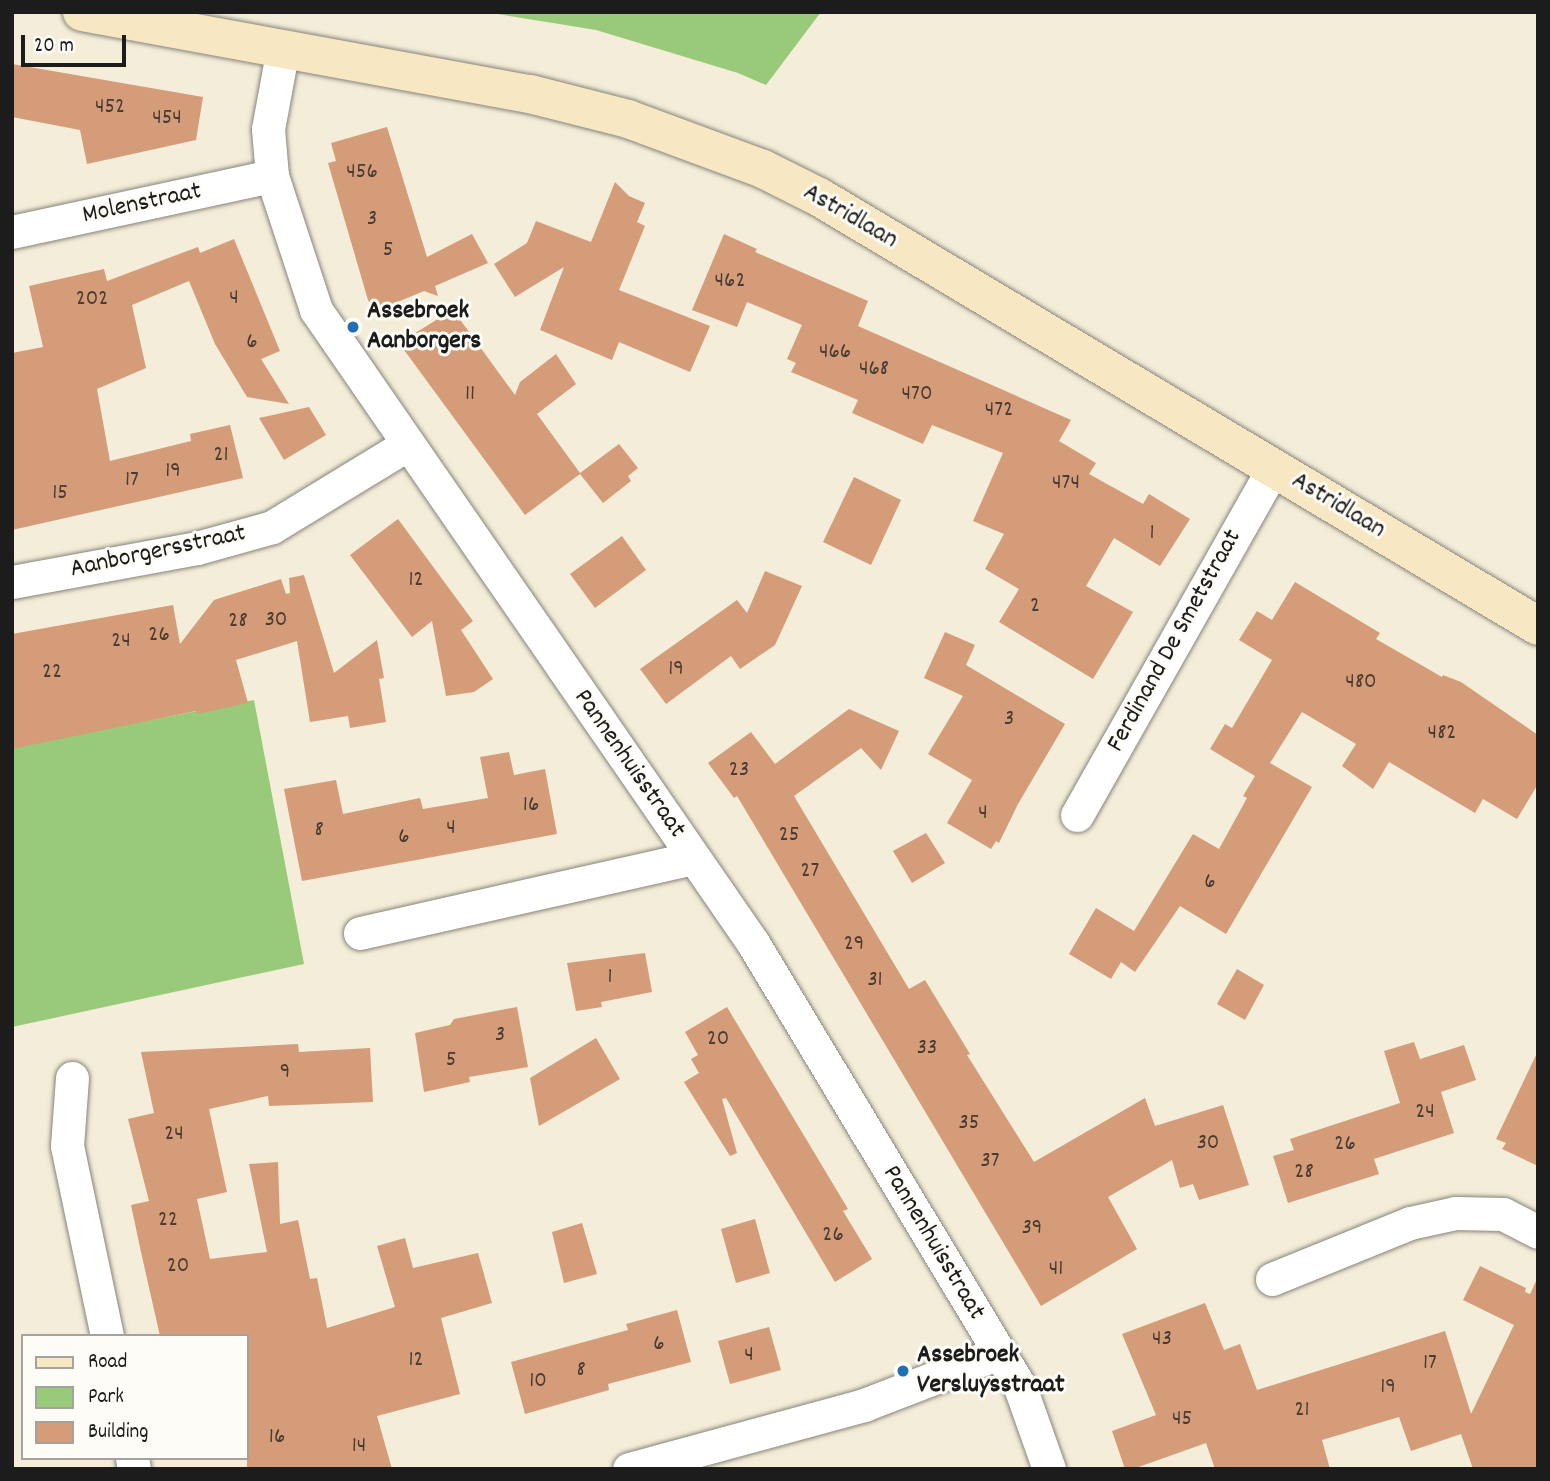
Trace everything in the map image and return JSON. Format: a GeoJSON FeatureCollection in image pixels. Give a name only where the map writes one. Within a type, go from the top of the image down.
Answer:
{"type":"FeatureCollection","features":[{"type":"Feature","properties":{"kind":"main road","name":"Astridlaan"},"geometry":{"type":"LineString","coordinates":[[82,12],[530,94],[628,119],[763,169],[819,197],[1538,625]]}},
{"type":"Feature","properties":{"kind":"street","name":"Pannenhuisstraat"},"geometry":{"type":"LineString","coordinates":[[283,48],[268,129],[272,176],[316,310],[753,943],[1020,1387],[1049,1469]]}},
{"type":"Feature","properties":{"kind":"street","name":"Molenstraat"},"geometry":{"type":"LineString","coordinates":[[12,232],[272,176]]}},
{"type":"Feature","properties":{"kind":"street","name":"Aanborgersstraat"},"geometry":{"type":"LineString","coordinates":[[12,582],[197,548],[272,527],[408,444]]}},
{"type":"Feature","properties":{"kind":"street","name":"Ferdinand De Smetstraat"},"geometry":{"type":"LineString","coordinates":[[1077,815],[1273,468]]}},
{"type":"Feature","properties":{"kind":"street"},"geometry":{"type":"LineString","coordinates":[[359,933],[694,858]]}},
{"type":"Feature","properties":{"kind":"street"},"geometry":{"type":"LineString","coordinates":[[72,1078],[67,1146],[107,1334]]}},
{"type":"Feature","properties":{"kind":"street"},"geometry":{"type":"LineString","coordinates":[[1272,1279],[1410,1223],[1455,1213],[1503,1214],[1538,1232]]}},
{"type":"Feature","properties":{"kind":"street"},"geometry":{"type":"LineString","coordinates":[[629,1469],[864,1405],[999,1353]]}},
{"type":"Feature","properties":{"kind":"green space"},"geometry":{"type":"Polygon","coordinates":[[[485,12],[821,12],[766,85],[738,73],[596,30],[485,12]]]}},
{"type":"Feature","properties":{"kind":"green space"},"geometry":{"type":"Polygon","coordinates":[[[254,700],[304,964],[12,1027],[12,747],[254,700]]]}},
{"type":"Feature","properties":{"kind":"building"},"geometry":{"type":"Polygon","coordinates":[[[12,64],[203,97],[196,140],[87,164],[80,130],[12,117],[12,64]]]}},
{"type":"Feature","properties":{"kind":"building"},"geometry":{"type":"Polygon","coordinates":[[[387,127],[427,257],[472,234],[488,263],[435,286],[438,296],[424,291],[376,311],[368,300],[328,163],[336,161],[331,143],[387,127]]]}},
{"type":"Feature","properties":{"kind":"building"},"geometry":{"type":"Polygon","coordinates":[[[615,182],[629,196],[645,203],[637,222],[645,226],[619,290],[710,326],[690,372],[619,342],[612,360],[540,330],[564,267],[515,297],[494,264],[527,243],[536,221],[591,242],[615,182]]]}},
{"type":"Feature","properties":{"kind":"building"},"geometry":{"type":"Polygon","coordinates":[[[724,234],[757,249],[755,252],[868,301],[858,326],[1071,420],[1059,441],[1096,463],[1089,474],[1143,504],[1149,494],[1190,519],[1160,566],[1114,538],[1086,586],[1133,612],[1093,679],[999,622],[1019,589],[985,569],[1004,534],[973,521],[1003,453],[932,425],[923,444],[852,413],[858,400],[791,372],[796,363],[787,359],[802,325],[747,302],[737,327],[692,310],[724,234]]]}},
{"type":"Feature","properties":{"kind":"building"},"geometry":{"type":"Polygon","coordinates":[[[234,239],[280,351],[261,359],[289,404],[247,397],[215,344],[189,281],[132,305],[146,368],[97,389],[110,461],[191,441],[190,434],[230,425],[243,478],[12,530],[12,353],[43,347],[29,286],[104,269],[107,281],[198,247],[200,253],[234,239]]]}},
{"type":"Feature","properties":{"kind":"building"},"geometry":{"type":"Polygon","coordinates":[[[446,314],[456,314],[515,395],[520,382],[556,354],[576,384],[537,414],[580,473],[619,444],[638,468],[628,476],[631,481],[603,503],[580,474],[525,515],[399,343],[446,314]]]}},
{"type":"Feature","properties":{"kind":"building"},"geometry":{"type":"Polygon","coordinates":[[[309,407],[326,435],[284,460],[259,418],[309,407]]]}},
{"type":"Feature","properties":{"kind":"building"},"geometry":{"type":"Polygon","coordinates":[[[854,477],[901,500],[871,565],[823,542],[854,477]]]}},
{"type":"Feature","properties":{"kind":"building"},"geometry":{"type":"Polygon","coordinates":[[[398,519],[473,621],[461,630],[493,679],[474,692],[446,696],[432,621],[412,637],[350,555],[398,519]]]}},
{"type":"Feature","properties":{"kind":"building"},"geometry":{"type":"Polygon","coordinates":[[[622,536],[646,570],[595,608],[570,574],[622,536]]]}},
{"type":"Feature","properties":{"kind":"building"},"geometry":{"type":"Polygon","coordinates":[[[765,571],[802,586],[775,645],[740,669],[731,656],[666,704],[640,669],[737,600],[747,613],[765,571]]]}},
{"type":"Feature","properties":{"kind":"building"},"geometry":{"type":"Polygon","coordinates":[[[304,575],[334,673],[377,640],[384,678],[379,679],[386,722],[350,728],[348,716],[310,722],[297,641],[236,660],[248,703],[12,749],[12,634],[173,605],[180,644],[214,600],[281,579],[286,594],[290,593],[289,578],[304,575]]]}},
{"type":"Feature","properties":{"kind":"building"},"geometry":{"type":"Polygon","coordinates":[[[1295,582],[1380,633],[1376,639],[1442,677],[1443,675],[1461,682],[1538,735],[1538,784],[1517,819],[1483,799],[1475,813],[1389,762],[1373,789],[1342,766],[1356,744],[1302,712],[1270,763],[1312,787],[1226,934],[1180,906],[1135,972],[1121,962],[1111,979],[1069,954],[1096,908],[1134,931],[1193,834],[1219,849],[1247,798],[1243,796],[1255,776],[1210,749],[1225,724],[1232,728],[1272,660],[1239,640],[1257,611],[1272,620],[1295,582]]]}},
{"type":"Feature","properties":{"kind":"building"},"geometry":{"type":"Polygon","coordinates":[[[945,632],[975,645],[966,665],[1065,724],[1018,804],[999,843],[996,841],[991,849],[947,823],[972,780],[928,754],[963,696],[924,678],[945,632]]]}},
{"type":"Feature","properties":{"kind":"building"},"geometry":{"type":"Polygon","coordinates":[[[849,709],[899,731],[881,770],[861,748],[794,796],[909,989],[925,980],[970,1054],[967,1055],[1034,1162],[1145,1098],[1155,1126],[1223,1105],[1249,1185],[1199,1200],[1193,1184],[1180,1188],[1172,1160],[1108,1197],[1137,1249],[1041,1306],[737,796],[734,798],[708,763],[751,732],[775,764],[849,709]]]}},
{"type":"Feature","properties":{"kind":"building"},"geometry":{"type":"Polygon","coordinates":[[[509,752],[514,775],[545,769],[557,834],[302,881],[284,789],[336,780],[343,814],[420,798],[423,809],[488,798],[480,757],[509,752]]]}},
{"type":"Feature","properties":{"kind":"building"},"geometry":{"type":"Polygon","coordinates":[[[926,833],[945,863],[912,883],[893,851],[926,833]]]}},
{"type":"Feature","properties":{"kind":"building"},"geometry":{"type":"Polygon","coordinates":[[[645,953],[652,992],[601,1002],[602,1007],[576,1011],[567,963],[645,953]]]}},
{"type":"Feature","properties":{"kind":"building"},"geometry":{"type":"Polygon","coordinates":[[[1237,969],[1264,985],[1245,1020],[1217,1004],[1237,969]]]}},
{"type":"Feature","properties":{"kind":"building"},"geometry":{"type":"Polygon","coordinates":[[[517,1007],[528,1067],[469,1077],[470,1082],[424,1092],[415,1033],[450,1025],[454,1019],[517,1007]]]}},
{"type":"Feature","properties":{"kind":"building"},"geometry":{"type":"Polygon","coordinates":[[[727,1007],[848,1209],[843,1211],[872,1259],[835,1282],[726,1098],[722,1099],[737,1153],[730,1156],[684,1082],[699,1073],[691,1059],[698,1055],[685,1032],[727,1007]]]}},
{"type":"Feature","properties":{"kind":"building"},"geometry":{"type":"Polygon","coordinates":[[[596,1038],[620,1079],[539,1126],[530,1078],[596,1038]]]}},
{"type":"Feature","properties":{"kind":"building"},"geometry":{"type":"Polygon","coordinates":[[[1414,1042],[1420,1059],[1464,1045],[1476,1080],[1441,1092],[1454,1133],[1374,1159],[1379,1174],[1288,1203],[1273,1156],[1294,1150],[1290,1139],[1400,1103],[1384,1051],[1414,1042]]]}},
{"type":"Feature","properties":{"kind":"building"},"geometry":{"type":"Polygon","coordinates":[[[298,1044],[299,1052],[370,1048],[373,1102],[269,1106],[268,1096],[209,1109],[227,1192],[197,1199],[210,1259],[267,1252],[249,1164],[278,1162],[280,1224],[298,1220],[310,1279],[317,1278],[327,1328],[395,1307],[377,1246],[405,1238],[413,1268],[478,1253],[492,1303],[441,1318],[460,1394],[377,1416],[392,1469],[247,1469],[248,1334],[160,1334],[131,1205],[149,1201],[128,1119],[154,1113],[141,1052],[298,1044]]]}},
{"type":"Feature","properties":{"kind":"building"},"geometry":{"type":"Polygon","coordinates":[[[1538,1051],[1538,1166],[1502,1149],[1506,1143],[1496,1139],[1538,1051]]]}},
{"type":"Feature","properties":{"kind":"building"},"geometry":{"type":"Polygon","coordinates":[[[755,1219],[770,1273],[736,1283],[721,1229],[755,1219]]]}},
{"type":"Feature","properties":{"kind":"building"},"geometry":{"type":"Polygon","coordinates":[[[582,1223],[597,1274],[564,1283],[552,1232],[582,1223]]]}},
{"type":"Feature","properties":{"kind":"building"},"geometry":{"type":"Polygon","coordinates":[[[1480,1266],[1526,1288],[1525,1292],[1530,1294],[1538,1277],[1538,1469],[1473,1469],[1461,1434],[1411,1451],[1399,1417],[1322,1440],[1330,1469],[1215,1469],[1206,1443],[1133,1469],[1125,1469],[1112,1431],[1156,1415],[1122,1334],[1205,1303],[1224,1350],[1240,1344],[1257,1390],[1445,1331],[1471,1414],[1514,1325],[1463,1300],[1480,1266]]]}},
{"type":"Feature","properties":{"kind":"building"},"geometry":{"type":"Polygon","coordinates":[[[677,1310],[691,1362],[608,1384],[609,1390],[525,1414],[511,1362],[628,1330],[626,1324],[677,1310]]]}},
{"type":"Feature","properties":{"kind":"building"},"geometry":{"type":"Polygon","coordinates":[[[769,1327],[781,1370],[730,1384],[718,1341],[769,1327]]]}},
{"type":"Feature","properties":{"kind":"place","name":"Assebroek Aanborgers"},"geometry":{"type":"Point","coordinates":[353,327]}},
{"type":"Feature","properties":{"kind":"place","name":"Assebroek Versluysstraat"},"geometry":{"type":"Point","coordinates":[903,1371]}}]}
